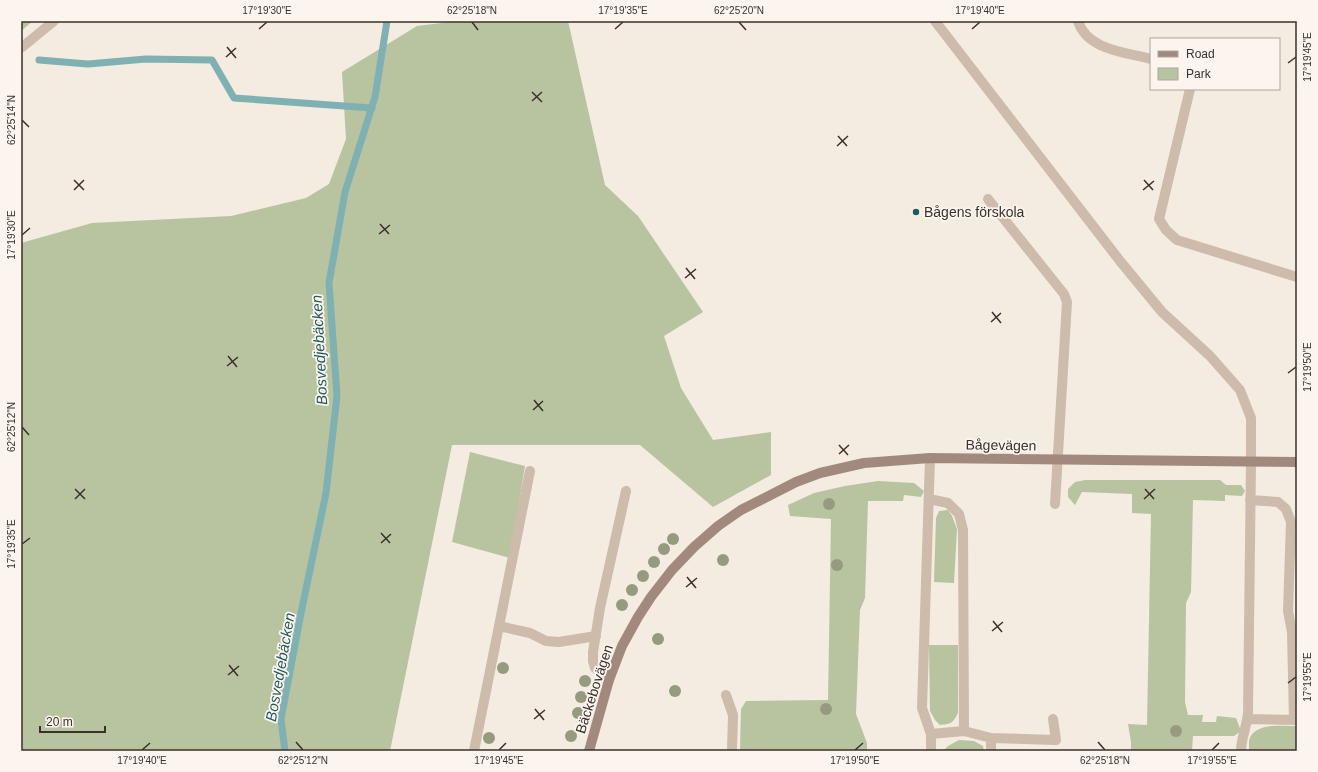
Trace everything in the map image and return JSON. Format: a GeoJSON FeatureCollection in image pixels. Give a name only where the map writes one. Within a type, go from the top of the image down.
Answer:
{"type":"FeatureCollection","features":[{"type":"Feature","properties":{"kind":"street","name":"Bågevägen"},"geometry":{"type":"LineString","coordinates":[[718,526],[741,510],[796,482],[820,473],[864,463],[930,458],[1297,462]]}},
{"type":"Feature","properties":{"kind":"street","name":"Bäckebovägen"},"geometry":{"type":"LineString","coordinates":[[589,751],[609,680],[622,646],[638,617],[672,570],[694,547],[718,526]]}},
{"type":"Feature","properties":{"kind":"lane"},"geometry":{"type":"LineString","coordinates":[[21,48],[54,21]]}},
{"type":"Feature","properties":{"kind":"lane"},"geometry":{"type":"LineString","coordinates":[[935,21],[1120,261],[1162,312],[1210,356],[1240,390],[1251,418],[1247,719],[1241,744],[1241,751]]}},
{"type":"Feature","properties":{"kind":"lane"},"geometry":{"type":"LineString","coordinates":[[1078,21],[1080,28],[1088,38],[1102,46],[1150,59]]}},
{"type":"Feature","properties":{"kind":"lane"},"geometry":{"type":"LineString","coordinates":[[1190,90],[1159,219],[1166,230],[1177,240],[1297,277]]}},
{"type":"Feature","properties":{"kind":"lane"},"geometry":{"type":"LineString","coordinates":[[988,199],[1064,294],[1067,302],[1058,482],[1055,504]]}},
{"type":"Feature","properties":{"kind":"lane"},"geometry":{"type":"LineString","coordinates":[[930,458],[922,708],[931,734],[931,751]]}},
{"type":"Feature","properties":{"kind":"lane"},"geometry":{"type":"LineString","coordinates":[[477,750],[499,626],[530,470]]}},
{"type":"Feature","properties":{"kind":"lane"},"geometry":{"type":"LineString","coordinates":[[609,680],[595,668],[593,652],[600,608],[626,491]]}},
{"type":"Feature","properties":{"kind":"lane"},"geometry":{"type":"LineString","coordinates":[[929,499],[948,503],[959,514],[963,530],[964,731]]}},
{"type":"Feature","properties":{"kind":"lane"},"geometry":{"type":"LineString","coordinates":[[1247,719],[1296,720],[1292,632],[1288,611],[1291,522],[1286,509],[1278,502],[1250,500]]}},
{"type":"Feature","properties":{"kind":"lane"},"geometry":{"type":"LineString","coordinates":[[499,626],[530,633],[546,641],[559,642],[596,636]]}},
{"type":"Feature","properties":{"kind":"lane"},"geometry":{"type":"LineString","coordinates":[[726,695],[733,715],[732,751]]}},
{"type":"Feature","properties":{"kind":"lane"},"geometry":{"type":"LineString","coordinates":[[931,734],[964,731],[991,738],[1056,740],[1053,719]]}},
{"type":"Feature","properties":{"kind":"lane"},"geometry":{"type":"LineString","coordinates":[[991,738],[991,751]]}},
{"type":"Feature","properties":{"kind":"green space"},"geometry":{"type":"Polygon","coordinates":[[[21,21],[33,21],[21,31],[21,21]]]}},
{"type":"Feature","properties":{"kind":"green space"},"geometry":{"type":"Polygon","coordinates":[[[458,21],[568,21],[605,185],[638,216],[703,312],[664,336],[681,388],[713,440],[771,432],[771,475],[713,507],[640,445],[452,445],[390,751],[21,751],[21,243],[92,223],[231,216],[306,198],[329,184],[346,139],[342,72],[417,26],[458,21]]]}},
{"type":"Feature","properties":{"kind":"green space"},"geometry":{"type":"Polygon","coordinates":[[[470,452],[525,466],[510,558],[452,542],[470,452]]]}},
{"type":"Feature","properties":{"kind":"green space"},"geometry":{"type":"Polygon","coordinates":[[[1085,480],[1220,480],[1226,485],[1241,485],[1245,491],[1242,496],[1225,495],[1225,501],[1193,500],[1191,592],[1186,603],[1185,702],[1188,715],[1203,715],[1202,722],[1216,722],[1217,716],[1236,718],[1241,731],[1234,736],[1193,736],[1192,751],[1131,751],[1128,724],[1147,725],[1151,514],[1132,513],[1132,494],[1082,492],[1075,505],[1068,497],[1068,489],[1075,482],[1085,480]]]}},
{"type":"Feature","properties":{"kind":"green space"},"geometry":{"type":"Polygon","coordinates":[[[878,481],[914,483],[924,491],[921,497],[904,495],[903,501],[868,501],[865,598],[860,610],[856,714],[867,743],[867,751],[740,751],[741,709],[746,701],[828,700],[831,519],[790,516],[788,505],[814,493],[878,481]]]}},
{"type":"Feature","properties":{"kind":"green space"},"geometry":{"type":"Polygon","coordinates":[[[948,510],[957,529],[954,583],[934,582],[936,518],[939,511],[948,510]]]}},
{"type":"Feature","properties":{"kind":"green space"},"geometry":{"type":"Polygon","coordinates":[[[929,645],[958,645],[958,713],[953,721],[947,724],[940,725],[930,711],[929,645]]]}},
{"type":"Feature","properties":{"kind":"green space"},"geometry":{"type":"Polygon","coordinates":[[[1269,726],[1297,726],[1297,751],[1249,751],[1249,741],[1256,731],[1269,726]]]}},
{"type":"Feature","properties":{"kind":"green space"},"geometry":{"type":"Polygon","coordinates":[[[959,740],[974,741],[983,746],[984,751],[943,751],[948,746],[959,740]]]}},
{"type":"Feature","properties":{"kind":"waterway","name":"Bosvedjebäcken"},"geometry":{"type":"LineString","coordinates":[[285,751],[281,719],[326,493],[337,396],[329,283],[345,192],[375,97],[387,21]]}},
{"type":"Feature","properties":{"kind":"waterway"},"geometry":{"type":"LineString","coordinates":[[39,60],[88,64],[146,59],[212,60],[234,98],[372,108]]}},
{"type":"Feature","properties":{"kind":"place","name":"Bågens förskola"},"geometry":{"type":"Point","coordinates":[916,212]}}]}
